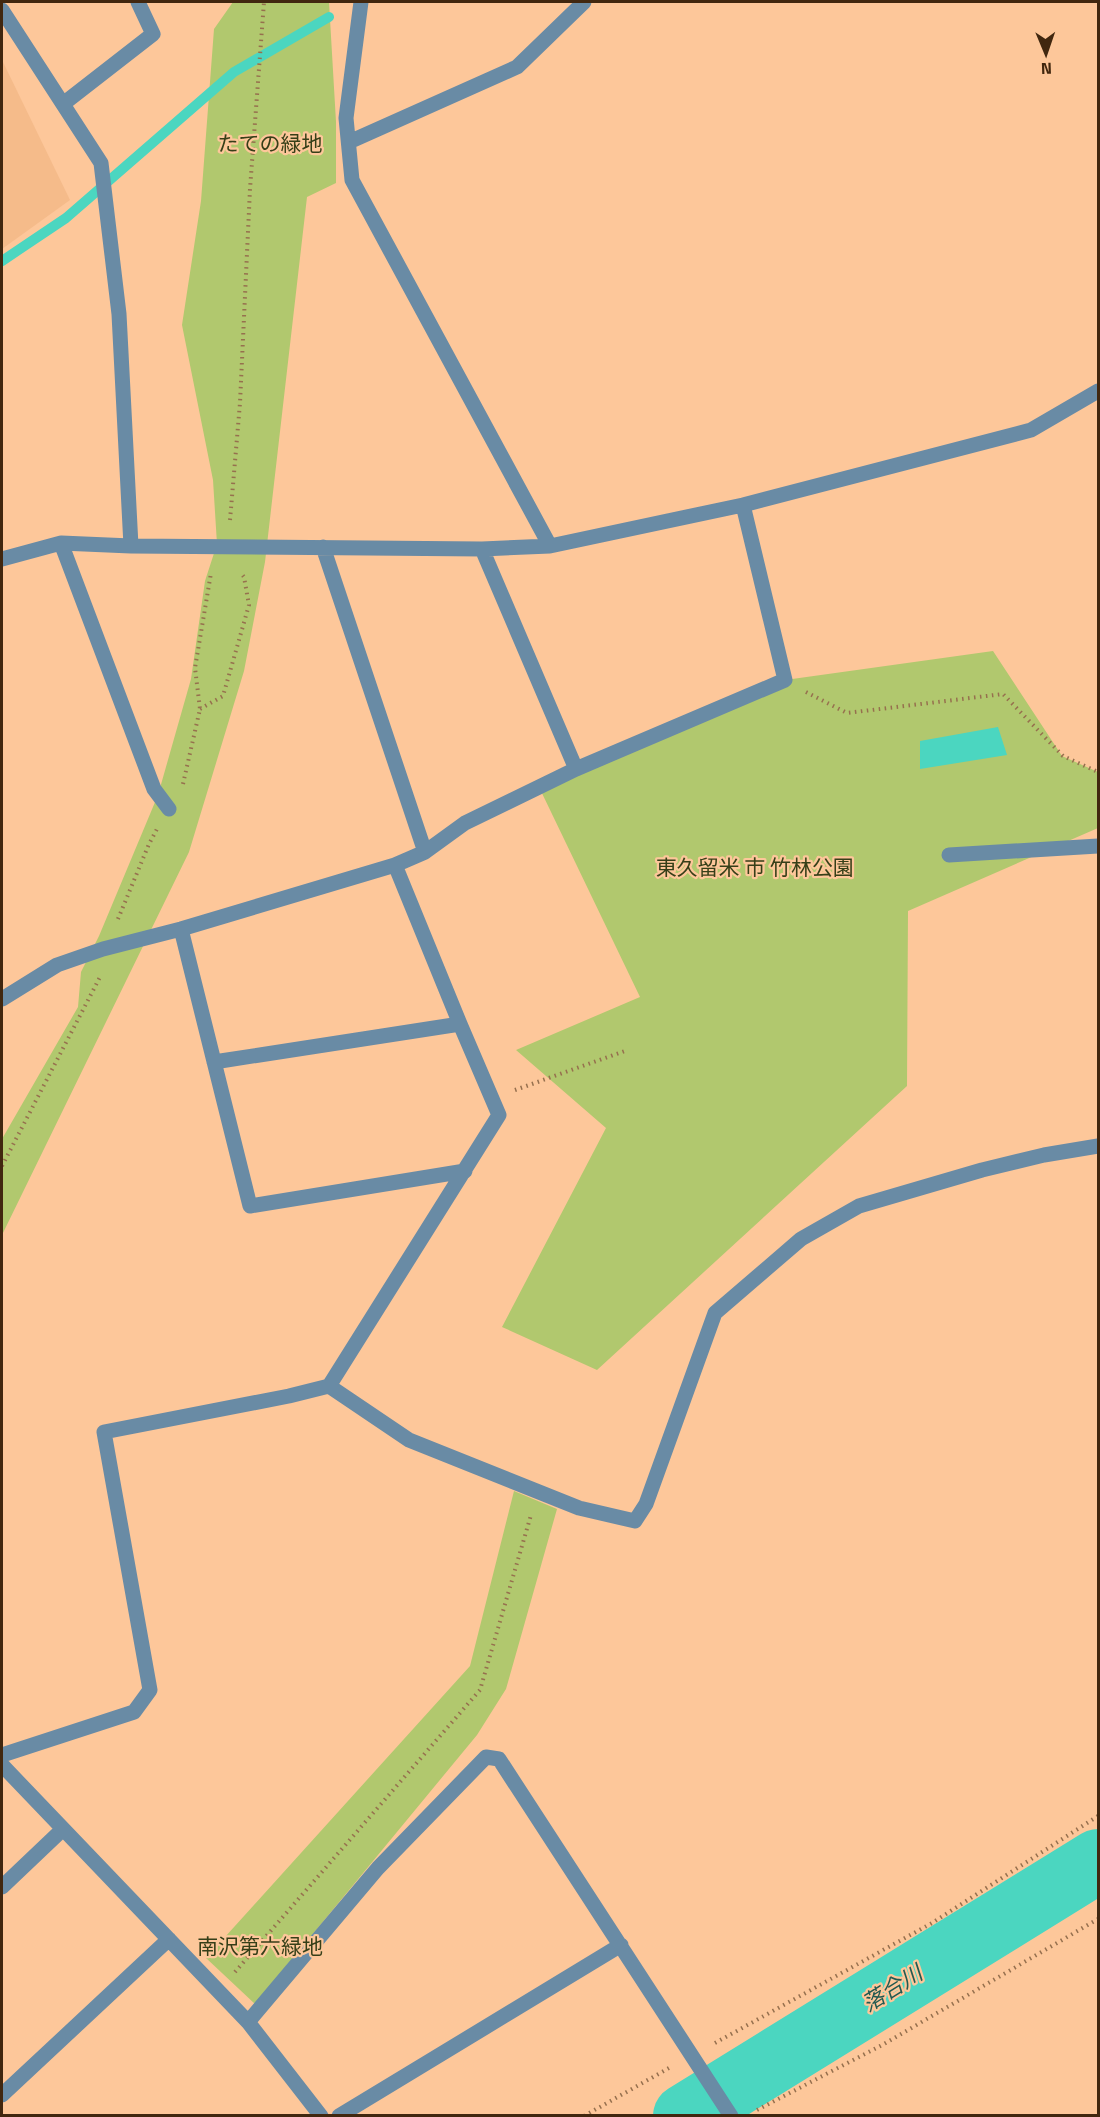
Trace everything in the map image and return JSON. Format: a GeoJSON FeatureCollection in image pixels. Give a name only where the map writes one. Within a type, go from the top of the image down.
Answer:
{"type":"FeatureCollection","features":[{"type":"Feature","properties":{"kind":"street"},"geometry":{"type":"LineString","coordinates":[[63,104],[153,33],[138,2]]}},
{"type":"Feature","properties":{"kind":"street"},"geometry":{"type":"LineString","coordinates":[[361,2],[346,118],[352,180],[550,546]]}},
{"type":"Feature","properties":{"kind":"street"},"geometry":{"type":"LineString","coordinates":[[349,142],[517,67],[584,2]]}},
{"type":"Feature","properties":{"kind":"street"},"geometry":{"type":"LineString","coordinates":[[2,10],[101,163],[118,314],[131,546]]}},
{"type":"Feature","properties":{"kind":"street"},"geometry":{"type":"LineString","coordinates":[[2,559],[62,543],[131,546],[482,549],[550,546],[743,505],[1031,430],[1098,391]]}},
{"type":"Feature","properties":{"kind":"street"},"geometry":{"type":"LineString","coordinates":[[2,999],[57,965],[110,947],[181,929],[395,865],[424,852],[465,823],[576,769],[785,680],[743,505]]}},
{"type":"Feature","properties":{"kind":"street"},"geometry":{"type":"LineString","coordinates":[[62,543],[154,789],[169,809]]}},
{"type":"Feature","properties":{"kind":"street"},"geometry":{"type":"LineString","coordinates":[[323,547],[424,852]]}},
{"type":"Feature","properties":{"kind":"street"},"geometry":{"type":"LineString","coordinates":[[482,549],[576,769]]}},
{"type":"Feature","properties":{"kind":"street"},"geometry":{"type":"LineString","coordinates":[[949,855],[1098,846]]}},
{"type":"Feature","properties":{"kind":"street"},"geometry":{"type":"LineString","coordinates":[[2,1755],[134,1712],[150,1690],[104,1431],[289,1396],[329,1386],[499,1115],[395,865]]}},
{"type":"Feature","properties":{"kind":"street"},"geometry":{"type":"LineString","coordinates":[[181,929],[250,1206],[465,1171]]}},
{"type":"Feature","properties":{"kind":"street"},"geometry":{"type":"LineString","coordinates":[[214,1062],[460,1024]]}},
{"type":"Feature","properties":{"kind":"street"},"geometry":{"type":"LineString","coordinates":[[329,1386],[409,1440],[579,1508],[635,1521],[646,1504],[715,1312],[801,1239],[859,1206],[993,1167],[1098,1146]]}},
{"type":"Feature","properties":{"kind":"street"},"geometry":{"type":"LineString","coordinates":[[249,2022],[378,1868],[486,1757],[499,1759],[731,2115]]}},
{"type":"Feature","properties":{"kind":"street"},"geometry":{"type":"LineString","coordinates":[[2,1765],[249,2022],[321,2115]]}},
{"type":"Feature","properties":{"kind":"street"},"geometry":{"type":"LineString","coordinates":[[2,1887],[63,1829]]}},
{"type":"Feature","properties":{"kind":"street"},"geometry":{"type":"LineString","coordinates":[[2,2095],[169,1939]]}},
{"type":"Feature","properties":{"kind":"street"},"geometry":{"type":"LineString","coordinates":[[339,2115],[621,1945]]}},
{"type":"Feature","properties":{"kind":"path"},"geometry":{"type":"LineString","coordinates":[[230,526],[240,403],[249,189],[264,2]]}},
{"type":"Feature","properties":{"kind":"path"},"geometry":{"type":"LineString","coordinates":[[118,921],[149,844],[182,787],[200,709],[195,668],[213,563]]}},
{"type":"Feature","properties":{"kind":"path"},"geometry":{"type":"LineString","coordinates":[[200,709],[223,696],[249,605],[244,577],[238,570]]}},
{"type":"Feature","properties":{"kind":"path"},"geometry":{"type":"LineString","coordinates":[[785,680],[847,713],[1003,694],[1062,756],[1098,772]]}},
{"type":"Feature","properties":{"kind":"path"},"geometry":{"type":"LineString","coordinates":[[2,1166],[101,976]]}},
{"type":"Feature","properties":{"kind":"path"},"geometry":{"type":"LineString","coordinates":[[492,1098],[628,1050]]}},
{"type":"Feature","properties":{"kind":"path"},"geometry":{"type":"LineString","coordinates":[[218,1990],[480,1690],[538,1491]]}},
{"type":"Feature","properties":{"kind":"path"},"geometry":{"type":"LineString","coordinates":[[584,2115],[694,2058],[932,1923],[1098,1816]]}},
{"type":"Feature","properties":{"kind":"path"},"geometry":{"type":"LineString","coordinates":[[755,2110],[884,2044],[1098,1919]]}},
{"type":"Feature","properties":{"kind":"shaded area"},"geometry":{"type":"Polygon","coordinates":[[[2,60],[70,200],[2,249],[2,60]]]}},
{"type":"Feature","properties":{"kind":"green space","name":"たての緑地"},"geometry":{"type":"Polygon","coordinates":[[[233,2],[329,2],[336,122],[336,183],[307,197],[265,562],[244,671],[189,852],[2,1235],[2,1139],[78,1007],[81,972],[99,936],[158,795],[191,679],[205,581],[217,544],[213,480],[182,325],[201,201],[214,29],[233,2]]]}},
{"type":"Feature","properties":{"kind":"green space","name":"東久留米 市 竹林公園"},"geometry":{"type":"Polygon","coordinates":[[[993,651],[1062,756],[1098,772],[1098,828],[908,911],[907,1086],[597,1370],[502,1327],[606,1128],[516,1050],[640,997],[539,787],[785,680],[993,651]]]}},
{"type":"Feature","properties":{"kind":"green space","name":"南沢第六緑地"},"geometry":{"type":"Polygon","coordinates":[[[514,1491],[557,1509],[506,1689],[477,1735],[255,2004],[206,1958],[470,1666],[514,1491]]]}},
{"type":"Feature","properties":{"kind":"water"},"geometry":{"type":"Polygon","coordinates":[[[998,727],[1007,755],[920,769],[920,741],[998,727]]]}},
{"type":"Feature","properties":{"kind":"waterway"},"geometry":{"type":"LineString","coordinates":[[2,261],[66,218],[234,72],[329,17]]}},
{"type":"Feature","properties":{"kind":"waterway","name":"落合川"},"geometry":{"type":"LineString","coordinates":[[685,2116],[1098,1861]]}}]}
